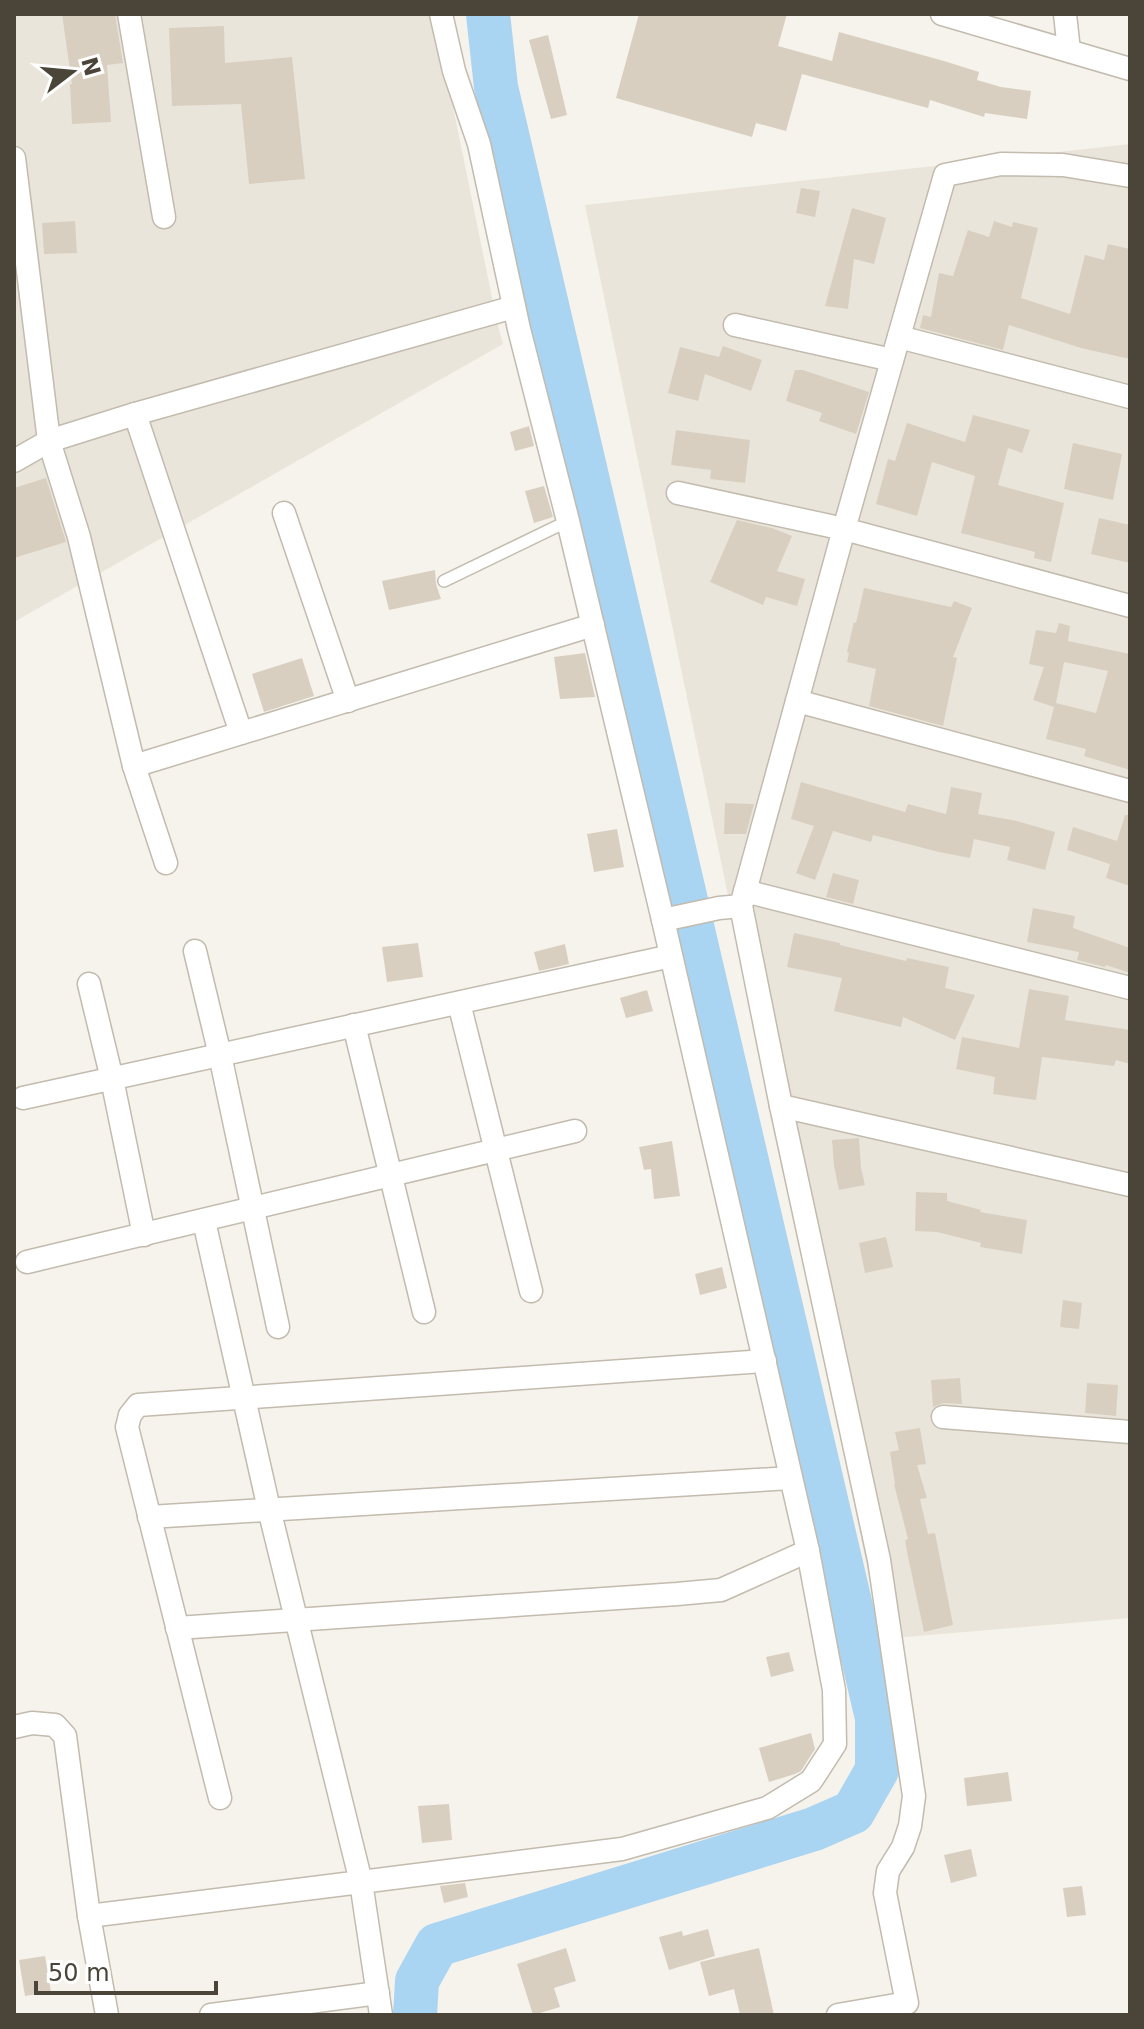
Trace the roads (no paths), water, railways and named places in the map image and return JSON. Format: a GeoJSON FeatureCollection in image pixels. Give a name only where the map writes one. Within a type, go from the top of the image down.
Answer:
{"type":"FeatureCollection","features":[{"type":"Feature","properties":{"kind":"street"},"geometry":{"type":"LineString","coordinates":[[129,14],[164,217]]}},
{"type":"Feature","properties":{"kind":"street"},"geometry":{"type":"LineString","coordinates":[[89,1916],[622,1849],[767,1808],[811,1781],[835,1744],[834,1690],[808,1551],[671,956],[669,919],[514,307],[479,144],[454,71],[441,14]]}},
{"type":"Feature","properties":{"kind":"street"},"geometry":{"type":"LineString","coordinates":[[942,14],[1130,69]]}},
{"type":"Feature","properties":{"kind":"street"},"geometry":{"type":"LineString","coordinates":[[1065,14],[1069,51]]}},
{"type":"Feature","properties":{"kind":"street"},"geometry":{"type":"LineString","coordinates":[[14,158],[49,441],[79,537],[134,766],[166,863]]}},
{"type":"Feature","properties":{"kind":"street"},"geometry":{"type":"LineString","coordinates":[[838,2015],[908,2009],[885,1893],[888,1871],[903,1847],[910,1826],[914,1796],[879,1560],[735,902],[797,701],[945,175],[1001,164],[1032,164],[1063,165],[1130,176]]}},
{"type":"Feature","properties":{"kind":"street"},"geometry":{"type":"LineString","coordinates":[[14,461],[49,441],[135,414],[514,307]]}},
{"type":"Feature","properties":{"kind":"street"},"geometry":{"type":"LineString","coordinates":[[735,325],[892,360]]}},
{"type":"Feature","properties":{"kind":"street"},"geometry":{"type":"LineString","coordinates":[[899,337],[1130,397]]}},
{"type":"Feature","properties":{"kind":"street"},"geometry":{"type":"LineString","coordinates":[[135,414],[241,733]]}},
{"type":"Feature","properties":{"kind":"street"},"geometry":{"type":"LineString","coordinates":[[678,493],[844,529],[1130,606]]}},
{"type":"Feature","properties":{"kind":"street"},"geometry":{"type":"LineString","coordinates":[[284,513],[348,701]]}},
{"type":"Feature","properties":{"kind":"street"},"geometry":{"type":"LineString","coordinates":[[134,766],[593,625]]}},
{"type":"Feature","properties":{"kind":"street"},"geometry":{"type":"LineString","coordinates":[[797,701],[1130,791]]}},
{"type":"Feature","properties":{"kind":"street"},"geometry":{"type":"LineString","coordinates":[[669,919],[735,902],[1130,988]]}},
{"type":"Feature","properties":{"kind":"street"},"geometry":{"type":"LineString","coordinates":[[195,951],[278,1327]]}},
{"type":"Feature","properties":{"kind":"street"},"geometry":{"type":"LineString","coordinates":[[23,1098],[671,956]]}},
{"type":"Feature","properties":{"kind":"street"},"geometry":{"type":"LineString","coordinates":[[89,984],[144,1235]]}},
{"type":"Feature","properties":{"kind":"street"},"geometry":{"type":"LineString","coordinates":[[459,1003],[531,1291]]}},
{"type":"Feature","properties":{"kind":"street"},"geometry":{"type":"LineString","coordinates":[[354,1025],[424,1312]]}},
{"type":"Feature","properties":{"kind":"street"},"geometry":{"type":"LineString","coordinates":[[781,1106],[1130,1185]]}},
{"type":"Feature","properties":{"kind":"street"},"geometry":{"type":"LineString","coordinates":[[27,1262],[575,1131]]}},
{"type":"Feature","properties":{"kind":"street"},"geometry":{"type":"LineString","coordinates":[[204,1221],[269,1509],[361,1882],[379,2004],[211,2015]]}},
{"type":"Feature","properties":{"kind":"street"},"geometry":{"type":"LineString","coordinates":[[220,1798],[127,1427],[130,1415],[138,1405],[765,1361]]}},
{"type":"Feature","properties":{"kind":"street"},"geometry":{"type":"LineString","coordinates":[[943,1417],[1130,1432]]}},
{"type":"Feature","properties":{"kind":"street"},"geometry":{"type":"LineString","coordinates":[[149,1517],[791,1478]]}},
{"type":"Feature","properties":{"kind":"street"},"geometry":{"type":"LineString","coordinates":[[177,1628],[721,1590],[808,1551]]}},
{"type":"Feature","properties":{"kind":"street"},"geometry":{"type":"LineString","coordinates":[[14,1727],[32,1723],[55,1725],[65,1736],[89,1916],[107,2015]]}},
{"type":"Feature","properties":{"kind":"lane"},"geometry":{"type":"LineString","coordinates":[[444,581],[568,521]]}},
{"type":"Feature","properties":{"kind":"waterway"},"geometry":{"type":"LineString","coordinates":[[415,2015],[417,1981],[437,1945],[814,1829],[853,1812],[877,1770],[877,1718],[496,87],[488,14]]}}]}
